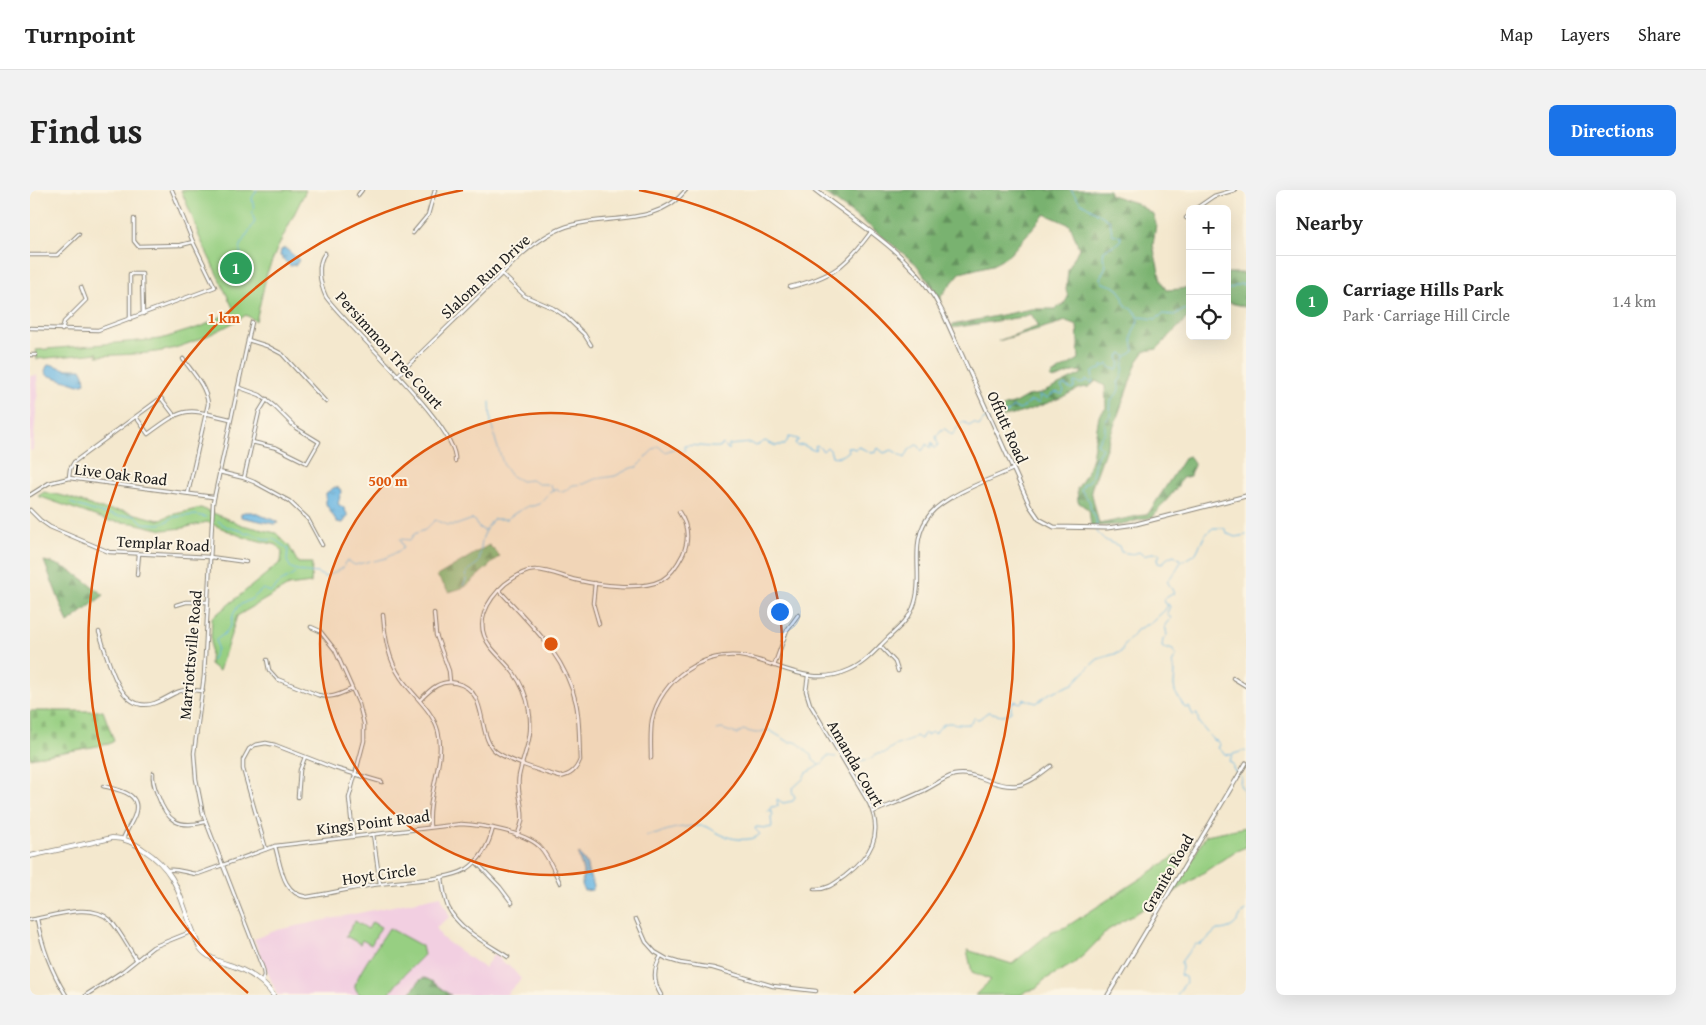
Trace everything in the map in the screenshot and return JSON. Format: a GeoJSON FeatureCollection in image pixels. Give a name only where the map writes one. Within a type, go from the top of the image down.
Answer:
{"type":"FeatureCollection","features":[{"type":"Feature","properties":{"kind":"main road"},"geometry":{"type":"LineString","coordinates":[[30,856],[109,838],[123,838],[136,844],[156,858],[168,870],[199,946],[208,956],[247,972],[262,982],[273,995]]}},
{"type":"Feature","properties":{"kind":"street"},"geometry":{"type":"LineString","coordinates":[[30,328],[98,330],[215,287],[193,242],[172,190]]}},
{"type":"Feature","properties":{"kind":"street"},"geometry":{"type":"LineString","coordinates":[[358,195],[362,190]]}},
{"type":"Feature","properties":{"kind":"street"},"geometry":{"type":"LineString","coordinates":[[413,233],[428,215],[435,190]]}},
{"type":"Feature","properties":{"kind":"street","name":"Slalom Run Drive"},"geometry":{"type":"LineString","coordinates":[[397,376],[531,246],[551,233],[581,224],[648,215],[670,205],[686,190]]}},
{"type":"Feature","properties":{"kind":"street","name":"Offutt Road"},"geometry":{"type":"LineString","coordinates":[[815,190],[905,259],[932,292],[1032,510],[1042,521],[1058,528],[1096,528],[1136,524],[1246,496]]}},
{"type":"Feature","properties":{"kind":"street"},"geometry":{"type":"LineString","coordinates":[[1201,205],[1214,196],[1235,190]]}},
{"type":"Feature","properties":{"kind":"street"},"geometry":{"type":"LineString","coordinates":[[134,219],[134,241],[138,246],[181,245],[193,242]]}},
{"type":"Feature","properties":{"kind":"street"},"geometry":{"type":"LineString","coordinates":[[790,287],[815,280],[836,270],[852,256],[871,232]]}},
{"type":"Feature","properties":{"kind":"street"},"geometry":{"type":"LineString","coordinates":[[30,255],[57,255],[79,234]]}},
{"type":"Feature","properties":{"kind":"street","name":"Persimmon Tree Court"},"geometry":{"type":"LineString","coordinates":[[325,252],[320,260],[320,275],[326,297],[440,424],[454,449],[455,460]]}},
{"type":"Feature","properties":{"kind":"street"},"geometry":{"type":"LineString","coordinates":[[130,319],[130,274],[142,274],[143,314]]}},
{"type":"Feature","properties":{"kind":"street"},"geometry":{"type":"LineString","coordinates":[[502,274],[525,296],[553,308],[565,316],[584,334],[591,345]]}},
{"type":"Feature","properties":{"kind":"street"},"geometry":{"type":"LineString","coordinates":[[62,330],[64,322],[86,300],[81,287]]}},
{"type":"Feature","properties":{"kind":"street","name":"Marriottsville Road"},"geometry":{"type":"LineString","coordinates":[[252,322],[213,497],[203,691],[194,760],[197,790],[205,822],[263,969],[264,976],[262,982]]}},
{"type":"Feature","properties":{"kind":"street"},"geometry":{"type":"LineString","coordinates":[[248,340],[267,346],[282,354],[326,402]]}},
{"type":"Feature","properties":{"kind":"street"},"geometry":{"type":"LineString","coordinates":[[30,355],[36,355]]}},
{"type":"Feature","properties":{"kind":"street"},"geometry":{"type":"LineString","coordinates":[[183,360],[207,394],[208,404],[188,494]]}},
{"type":"Feature","properties":{"kind":"street"},"geometry":{"type":"LineString","coordinates":[[238,386],[267,399],[296,428],[319,442],[307,463],[276,448],[252,442]]}},
{"type":"Feature","properties":{"kind":"street"},"geometry":{"type":"LineString","coordinates":[[69,478],[70,469],[74,462],[162,398],[174,415]]}},
{"type":"Feature","properties":{"kind":"street"},"geometry":{"type":"LineString","coordinates":[[244,478],[259,412],[267,399]]}},
{"type":"Feature","properties":{"kind":"street"},"geometry":{"type":"LineString","coordinates":[[136,417],[148,434],[174,415],[187,411],[206,413],[230,419]]}},
{"type":"Feature","properties":{"kind":"street"},"geometry":{"type":"LineString","coordinates":[[651,758],[652,721],[658,704],[667,689],[687,670],[706,660],[725,656],[745,657],[808,676],[832,676],[848,671],[862,663],[905,620],[914,606],[918,588],[918,541],[922,527],[929,515],[947,500],[1014,469]]}},
{"type":"Feature","properties":{"kind":"street"},"geometry":{"type":"LineString","coordinates":[[219,472],[254,482],[295,505],[308,519],[322,545]]}},
{"type":"Feature","properties":{"kind":"street","name":"Live Oak Road"},"geometry":{"type":"LineString","coordinates":[[30,495],[49,482],[69,478],[213,497]]}},
{"type":"Feature","properties":{"kind":"street","name":"Templar Road"},"geometry":{"type":"LineString","coordinates":[[30,510],[50,528],[108,552],[210,557],[246,562]]}},
{"type":"Feature","properties":{"kind":"street"},"geometry":{"type":"LineString","coordinates":[[517,836],[522,820],[518,785],[519,776],[530,734],[531,721],[527,701],[514,673],[486,640],[483,626],[484,610],[499,590],[512,579],[531,570],[612,585],[650,584],[666,576],[679,562],[688,541],[684,520],[679,512]]}},
{"type":"Feature","properties":{"kind":"street"},"geometry":{"type":"LineString","coordinates":[[137,575],[139,554]]}},
{"type":"Feature","properties":{"kind":"street"},"geometry":{"type":"LineString","coordinates":[[595,582],[593,603],[599,624]]}},
{"type":"Feature","properties":{"kind":"street"},"geometry":{"type":"LineString","coordinates":[[420,700],[434,687],[450,682],[466,687],[475,697],[481,710],[488,741],[495,751],[505,758],[560,776],[573,772],[580,760],[576,702],[571,685],[560,661],[540,635],[499,590]]}},
{"type":"Feature","properties":{"kind":"street"},"geometry":{"type":"LineString","coordinates":[[176,605],[186,602],[208,602]]}},
{"type":"Feature","properties":{"kind":"street"},"geometry":{"type":"LineString","coordinates":[[434,613],[436,636],[449,671],[450,682]]}},
{"type":"Feature","properties":{"kind":"street"},"geometry":{"type":"LineString","coordinates":[[383,615],[391,660],[400,676],[427,708],[436,725],[440,744],[440,756],[429,807],[430,826]]}},
{"type":"Feature","properties":{"kind":"street"},"geometry":{"type":"LineString","coordinates":[[774,666],[787,630],[798,615]]}},
{"type":"Feature","properties":{"kind":"street"},"geometry":{"type":"LineString","coordinates":[[311,627],[320,631],[330,643],[352,688],[364,724],[364,741],[349,798],[353,836]]}},
{"type":"Feature","properties":{"kind":"street"},"geometry":{"type":"LineString","coordinates":[[99,632],[118,686],[133,701],[148,704],[157,702],[179,690],[203,691]]}},
{"type":"Feature","properties":{"kind":"street"},"geometry":{"type":"LineString","coordinates":[[880,646],[895,662],[898,671]]}},
{"type":"Feature","properties":{"kind":"street"},"geometry":{"type":"LineString","coordinates":[[267,660],[270,670],[277,680],[318,695],[325,697],[335,696],[352,688]]}},
{"type":"Feature","properties":{"kind":"street","name":"Amanda Court"},"geometry":{"type":"LineString","coordinates":[[808,676],[806,691],[810,704],[873,812],[875,834],[868,854],[859,865],[824,890],[814,889]]}},
{"type":"Feature","properties":{"kind":"street"},"geometry":{"type":"LineString","coordinates":[[1233,678],[1246,686]]}},
{"type":"Feature","properties":{"kind":"street"},"geometry":{"type":"LineString","coordinates":[[266,849],[243,769],[245,754],[254,745],[266,743],[334,768],[382,782]]}},
{"type":"Feature","properties":{"kind":"street"},"geometry":{"type":"LineString","coordinates":[[298,797],[300,770],[304,757]]}},
{"type":"Feature","properties":{"kind":"street","name":"Granite Road"},"geometry":{"type":"LineString","coordinates":[[1108,995],[1246,763]]}},
{"type":"Feature","properties":{"kind":"street"},"geometry":{"type":"LineString","coordinates":[[873,812],[925,791],[954,775],[971,775],[997,784],[1012,786],[1027,783],[1051,766]]}},
{"type":"Feature","properties":{"kind":"street"},"geometry":{"type":"LineString","coordinates":[[152,773],[154,786],[168,817],[184,825],[195,825],[205,822]]}},
{"type":"Feature","properties":{"kind":"street"},"geometry":{"type":"LineString","coordinates":[[103,786],[125,791],[133,798],[136,806],[135,814],[123,838]]}},
{"type":"Feature","properties":{"kind":"street","name":"Kings Point Road"},"geometry":{"type":"LineString","coordinates":[[168,870],[172,869],[198,874],[275,846],[430,826],[461,824],[493,828],[533,842],[539,846],[560,883]]}},
{"type":"Feature","properties":{"kind":"street","name":"Hoyt Circle"},"geometry":{"type":"LineString","coordinates":[[275,846],[284,879],[290,889],[300,896],[308,897],[380,884],[442,877],[462,871],[476,862],[488,846],[493,828]]}},
{"type":"Feature","properties":{"kind":"street"},"geometry":{"type":"LineString","coordinates":[[373,834],[380,884]]}},
{"type":"Feature","properties":{"kind":"street"},"geometry":{"type":"LineString","coordinates":[[476,862],[500,886],[512,903]]}},
{"type":"Feature","properties":{"kind":"street"},"geometry":{"type":"LineString","coordinates":[[442,877],[444,895],[453,916],[464,927],[508,957]]}},
{"type":"Feature","properties":{"kind":"street"},"geometry":{"type":"LineString","coordinates":[[30,920],[80,911],[98,913],[111,921],[136,960]]}},
{"type":"Feature","properties":{"kind":"street"},"geometry":{"type":"LineString","coordinates":[[37,919],[47,958],[55,977],[66,995]]}},
{"type":"Feature","properties":{"kind":"street"},"geometry":{"type":"LineString","coordinates":[[636,919],[646,942],[661,956],[680,963],[713,968],[773,986],[816,991]]}},
{"type":"Feature","properties":{"kind":"street"},"geometry":{"type":"LineString","coordinates":[[86,995],[123,971],[160,943],[193,931]]}},
{"type":"Feature","properties":{"kind":"street"},"geometry":{"type":"LineString","coordinates":[[661,956],[655,974],[656,986],[661,995]]}},
{"type":"Feature","properties":{"kind":"shaded area"},"geometry":{"type":"Polygon","coordinates":[[[37,375],[38,389],[33,450],[30,451],[30,376],[37,375]]]}},
{"type":"Feature","properties":{"kind":"shaded area"},"geometry":{"type":"Polygon","coordinates":[[[441,896],[450,917],[436,927],[442,938],[484,968],[495,953],[498,955],[502,963],[509,965],[521,979],[506,995],[277,995],[254,939],[277,930],[441,896]]]}},
{"type":"Feature","properties":{"kind":"green space"},"geometry":{"type":"Polygon","coordinates":[[[181,190],[306,190],[267,273],[256,321],[246,315],[203,338],[175,348],[156,352],[97,356],[98,353],[37,359],[36,350],[161,339],[203,326],[234,310],[198,234],[181,190]]]}},
{"type":"Feature","properties":{"kind":"green space"},"geometry":{"type":"Polygon","coordinates":[[[820,190],[1109,190],[1111,195],[1136,203],[1153,214],[1156,224],[1153,245],[1161,281],[1166,290],[1186,287],[1186,319],[1157,349],[1145,351],[1137,362],[1091,490],[1099,524],[1148,514],[1185,457],[1189,456],[1194,462],[1190,476],[1182,478],[1176,489],[1153,517],[1117,525],[1091,526],[1089,510],[1078,502],[1077,489],[1087,473],[1092,457],[1099,416],[1106,408],[1105,386],[1096,381],[1089,387],[1078,389],[1025,412],[1003,417],[998,412],[1004,406],[1013,404],[1027,396],[1040,394],[1081,374],[1082,372],[1078,371],[1052,379],[1050,377],[1079,359],[1077,325],[1066,321],[998,341],[1039,326],[1031,314],[952,328],[952,325],[1031,309],[1055,309],[1064,304],[1068,297],[1066,290],[1068,270],[1079,248],[1070,225],[1045,214],[1010,254],[1000,261],[992,265],[960,273],[941,296],[941,303],[916,264],[872,228],[820,190]]]}},
{"type":"Feature","properties":{"kind":"green space"},"geometry":{"type":"Polygon","coordinates":[[[1231,273],[1246,273],[1246,307],[1231,303],[1231,273]]]}},
{"type":"Feature","properties":{"kind":"green space"},"geometry":{"type":"Polygon","coordinates":[[[44,492],[68,497],[101,509],[124,511],[159,520],[171,515],[201,508],[242,525],[276,533],[289,546],[298,563],[312,563],[311,583],[288,586],[237,616],[219,671],[210,664],[212,618],[281,562],[282,552],[277,545],[243,537],[207,522],[183,528],[163,530],[133,523],[109,521],[38,496],[44,492]]]}},
{"type":"Feature","properties":{"kind":"green space"},"geometry":{"type":"Polygon","coordinates":[[[489,545],[500,556],[465,587],[449,592],[437,576],[489,545]]]}},
{"type":"Feature","properties":{"kind":"green space"},"geometry":{"type":"Polygon","coordinates":[[[44,561],[69,570],[104,595],[68,623],[44,561]]]}},
{"type":"Feature","properties":{"kind":"green space"},"geometry":{"type":"Polygon","coordinates":[[[30,711],[103,711],[114,741],[109,744],[30,758],[30,711]]]}},
{"type":"Feature","properties":{"kind":"green space"},"geometry":{"type":"Polygon","coordinates":[[[1246,827],[1246,847],[1234,852],[1173,893],[1206,835],[1246,827]]]}},
{"type":"Feature","properties":{"kind":"green space"},"geometry":{"type":"Polygon","coordinates":[[[1192,845],[1162,898],[1108,930],[1073,964],[1044,980],[1036,989],[1026,991],[1021,995],[975,995],[991,980],[972,972],[967,950],[1012,964],[1052,931],[1066,927],[1192,845]]]}},
{"type":"Feature","properties":{"kind":"green space"},"geometry":{"type":"Polygon","coordinates":[[[355,921],[368,929],[372,922],[381,927],[371,945],[362,940],[360,944],[346,936],[355,921]]]}},
{"type":"Feature","properties":{"kind":"green space"},"geometry":{"type":"Polygon","coordinates":[[[389,928],[422,946],[424,955],[388,995],[360,995],[355,988],[359,976],[389,928]]]}},
{"type":"Feature","properties":{"kind":"green space"},"geometry":{"type":"Polygon","coordinates":[[[424,978],[451,995],[409,995],[420,980],[424,978]]]}},
{"type":"Feature","properties":{"kind":"water"},"geometry":{"type":"Polygon","coordinates":[[[285,248],[299,260],[296,265],[290,266],[280,256],[281,250],[285,248]]]}},
{"type":"Feature","properties":{"kind":"water"},"geometry":{"type":"Polygon","coordinates":[[[50,364],[65,369],[81,369],[85,383],[79,385],[47,375],[45,371],[50,364]]]}},
{"type":"Feature","properties":{"kind":"water"},"geometry":{"type":"Polygon","coordinates":[[[335,487],[339,488],[341,492],[338,504],[344,508],[348,516],[343,523],[337,522],[326,504],[326,493],[335,487]]]}},
{"type":"Feature","properties":{"kind":"water"},"geometry":{"type":"Polygon","coordinates":[[[252,512],[278,523],[274,524],[241,517],[241,514],[252,512]]]}},
{"type":"Feature","properties":{"kind":"water"},"geometry":{"type":"Polygon","coordinates":[[[579,853],[587,865],[594,886],[592,890],[584,891],[579,853]]]}},
{"type":"Feature","properties":{"kind":"waterway"},"geometry":{"type":"LineString","coordinates":[[236,277],[244,268],[240,248],[255,221],[252,214],[254,209],[252,198],[257,190]]}},
{"type":"Feature","properties":{"kind":"waterway"},"geometry":{"type":"LineString","coordinates":[[1071,190],[1080,202],[1110,221],[1112,234],[1121,236],[1120,242],[1104,250],[1103,257],[1106,266],[1100,278],[1103,283],[1121,292],[1125,304],[1138,317],[1138,322],[1132,336],[1134,351],[1127,356]]}},
{"type":"Feature","properties":{"kind":"waterway"},"geometry":{"type":"LineString","coordinates":[[1231,288],[1240,284],[1246,285]]}},
{"type":"Feature","properties":{"kind":"waterway"},"geometry":{"type":"LineString","coordinates":[[1139,317],[1156,319],[1163,314],[1174,315],[1186,309]]}},
{"type":"Feature","properties":{"kind":"waterway"},"geometry":{"type":"LineString","coordinates":[[992,417],[1001,413],[1007,413],[1013,407],[1020,410],[1031,401],[1039,403],[1039,395],[1047,398],[1055,392],[1062,394],[1064,391],[1061,387],[1064,385],[1072,389],[1074,382],[1081,384],[1087,380],[1092,383],[1092,373],[1108,364],[1111,368],[1117,370],[1120,365],[1118,357],[1122,353],[1126,357]]}},
{"type":"Feature","properties":{"kind":"waterway"},"geometry":{"type":"LineString","coordinates":[[1126,357],[1122,376],[1118,382],[1119,390],[1111,401],[1110,416],[1105,422],[1105,432],[1097,443],[1102,448],[1096,459],[1092,477],[1084,484],[1081,490],[1090,502],[1090,507],[1096,519],[1097,532],[1105,540],[1119,546],[1121,552],[1133,554],[1139,552],[1144,556],[1159,553],[1160,555],[1157,559],[1158,563],[1161,564],[1174,555],[1182,561]]}},
{"type":"Feature","properties":{"kind":"waterway"},"geometry":{"type":"LineString","coordinates":[[490,402],[491,422],[496,442],[504,466],[510,475],[521,481],[531,480],[539,484],[547,484],[551,486],[553,491]]}},
{"type":"Feature","properties":{"kind":"waterway"},"geometry":{"type":"LineString","coordinates":[[374,561],[386,558],[402,549],[403,546],[400,539],[410,540],[414,534],[425,530],[435,520],[447,525],[456,525],[473,519],[478,527],[485,531],[493,519],[507,519],[528,506],[539,504],[549,493],[556,489],[563,492],[573,485],[615,476],[637,467],[658,446],[665,452],[676,448],[682,453],[685,450],[684,446],[720,447],[723,444],[729,450],[729,445],[751,443],[756,446],[765,441],[776,446],[785,445],[789,437],[798,439],[795,442],[797,446],[803,445],[813,450],[816,449],[815,446],[817,445],[823,451],[827,447],[834,457],[841,456],[849,451],[847,447],[855,449],[859,447],[872,453],[876,452],[878,448],[884,453],[892,450],[905,458],[909,450],[916,445],[922,451],[927,444],[930,448],[932,442],[935,448],[938,445],[936,437],[941,430],[945,429],[952,435],[962,422],[969,426],[974,423],[979,426],[984,419],[989,419]]}},
{"type":"Feature","properties":{"kind":"waterway"},"geometry":{"type":"LineString","coordinates":[[70,503],[97,512],[119,516],[135,515],[143,523],[164,523],[174,517],[196,515],[206,517]]}},
{"type":"Feature","properties":{"kind":"waterway"},"geometry":{"type":"LineString","coordinates":[[218,521],[227,527],[242,531],[245,534],[250,533],[267,540],[274,539],[288,549],[287,561],[291,568],[300,571]]}},
{"type":"Feature","properties":{"kind":"waterway"},"geometry":{"type":"LineString","coordinates":[[1246,535],[1235,537],[1228,534],[1224,528],[1213,528],[1205,535],[1196,553],[1180,563],[1167,581],[1174,593],[1164,599],[1165,603],[1170,606],[1167,613],[1171,618],[1165,625],[1167,635],[1163,639],[1162,647],[1172,649],[1176,656],[1172,663],[1175,672],[1175,692],[1185,708],[1189,707],[1193,715],[1197,714],[1199,723],[1213,740],[1217,741],[1220,745],[1218,748],[1225,754],[1229,755],[1246,751]]}},
{"type":"Feature","properties":{"kind":"waterway"},"geometry":{"type":"LineString","coordinates":[[463,586],[467,572],[479,562],[485,532]]}},
{"type":"Feature","properties":{"kind":"waterway"},"geometry":{"type":"LineString","coordinates":[[212,660],[217,649],[216,640],[231,626],[233,615],[238,606],[253,598],[263,589],[271,592],[279,583],[297,571],[317,573],[325,577],[343,568],[347,561],[355,565],[370,561]]}},
{"type":"Feature","properties":{"kind":"waterway"},"geometry":{"type":"LineString","coordinates":[[850,761],[868,759],[876,754],[886,753],[889,749],[916,736],[921,739],[924,733],[927,735],[932,732],[935,734],[946,723],[969,724],[974,718],[979,719],[988,712],[1002,715],[1008,714],[1011,712],[1011,706],[1014,701],[1020,703],[1025,699],[1036,703],[1050,693],[1073,684],[1098,659],[1121,652],[1125,644],[1138,629],[1152,622],[1165,610],[1168,604]]}},
{"type":"Feature","properties":{"kind":"waterway"},"geometry":{"type":"LineString","coordinates":[[717,730],[722,729],[737,734],[743,730],[755,733],[769,730],[789,742],[799,744],[812,755],[813,760],[819,765]]}},
{"type":"Feature","properties":{"kind":"waterway"},"geometry":{"type":"LineString","coordinates":[[646,836],[688,826],[702,826],[735,839],[756,837],[760,834],[755,829],[756,827],[772,827],[771,818],[773,815],[771,811],[768,812],[771,807],[778,806],[777,799],[783,803],[793,801],[795,797],[792,792],[793,788],[803,779],[805,774],[823,763],[827,756],[836,757]]}},
{"type":"Feature","properties":{"kind":"waterway"},"geometry":{"type":"LineString","coordinates":[[1232,756],[1229,762],[1233,764],[1233,769],[1241,776],[1240,785],[1244,791],[1246,804]]}},
{"type":"Feature","properties":{"kind":"waterway"},"geometry":{"type":"LineString","coordinates":[[1177,995],[1186,982],[1185,977],[1180,975],[1181,962],[1189,952],[1217,930],[1232,926],[1238,921],[1242,913],[1246,911]]}},
{"type":"Feature","properties":{"kind":"place","name":"Carriage Hills Park"},"geometry":{"type":"Point","coordinates":[236,268]}}]}
